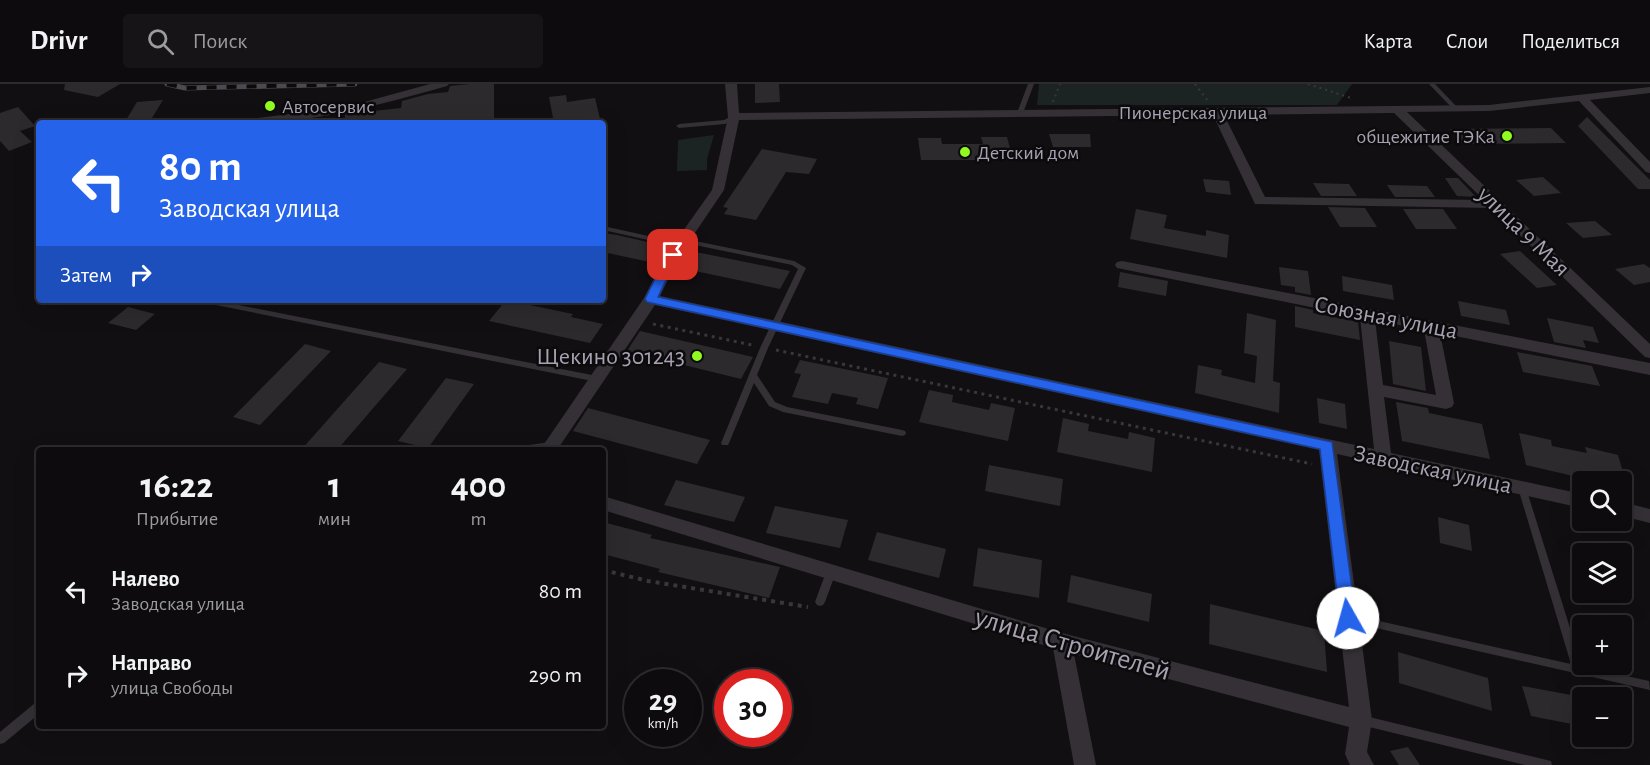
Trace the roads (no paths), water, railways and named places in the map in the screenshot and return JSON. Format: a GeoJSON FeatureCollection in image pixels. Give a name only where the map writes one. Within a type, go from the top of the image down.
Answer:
{"type":"FeatureCollection","features":[{"type":"Feature","properties":{"kind":"street"},"geometry":{"type":"LineString","coordinates":[[273,120],[347,110],[443,84]]}},
{"type":"Feature","properties":{"kind":"street"},"geometry":{"type":"LineString","coordinates":[[551,447],[651,299],[680,245],[717,190],[734,117],[730,84]]}},
{"type":"Feature","properties":{"kind":"street","name":"Пионерская улица"},"geometry":{"type":"LineString","coordinates":[[734,117],[1456,109],[1583,99],[1650,90]]}},
{"type":"Feature","properties":{"kind":"street"},"geometry":{"type":"LineString","coordinates":[[1583,99],[1650,169]]}},
{"type":"Feature","properties":{"kind":"street","name":"улица 9 Мая"},"geometry":{"type":"LineString","coordinates":[[1398,110],[1650,353]]}},
{"type":"Feature","properties":{"kind":"street"},"geometry":{"type":"LineString","coordinates":[[1217,112],[1260,201],[1497,204]]}},
{"type":"Feature","properties":{"kind":"street","name":"Союзная улица"},"geometry":{"type":"LineString","coordinates":[[1122,265],[1650,369]]}},
{"type":"Feature","properties":{"kind":"street","name":"Заводская улица"},"geometry":{"type":"LineString","coordinates":[[651,299],[1572,499]]}},
{"type":"Feature","properties":{"kind":"street"},"geometry":{"type":"LineString","coordinates":[[1367,314],[1383,458]]}},
{"type":"Feature","properties":{"kind":"street"},"geometry":{"type":"LineString","coordinates":[[1375,389],[1446,403],[1431,326]]}},
{"type":"Feature","properties":{"kind":"street"},"geometry":{"type":"LineString","coordinates":[[1327,446],[1361,720],[1356,754],[1362,765]]}},
{"type":"Feature","properties":{"kind":"street","name":"улица Строителей"},"geometry":{"type":"LineString","coordinates":[[606,505],[1062,642],[1361,720]]}},
{"type":"Feature","properties":{"kind":"street"},"geometry":{"type":"LineString","coordinates":[[1632,512],[1650,516]]}},
{"type":"Feature","properties":{"kind":"street"},"geometry":{"type":"LineString","coordinates":[[1062,642],[1085,765]]}},
{"type":"Feature","properties":{"kind":"lane"},"geometry":{"type":"LineString","coordinates":[[1020,113],[1031,84]]}},
{"type":"Feature","properties":{"kind":"lane"},"geometry":{"type":"LineString","coordinates":[[1432,84],[1456,109]]}},
{"type":"Feature","properties":{"kind":"lane"},"geometry":{"type":"LineString","coordinates":[[679,126],[724,122],[734,117]]}},
{"type":"Feature","properties":{"kind":"lane"},"geometry":{"type":"LineString","coordinates":[[606,229],[680,245]]}},
{"type":"Feature","properties":{"kind":"lane"},"geometry":{"type":"LineString","coordinates":[[695,243],[800,265],[802,268],[764,348],[725,443]]}},
{"type":"Feature","properties":{"kind":"lane"},"geometry":{"type":"LineString","coordinates":[[216,303],[597,379]]}},
{"type":"Feature","properties":{"kind":"lane"},"geometry":{"type":"LineString","coordinates":[[753,375],[772,404],[786,410],[902,433]]}},
{"type":"Feature","properties":{"kind":"lane"},"geometry":{"type":"LineString","coordinates":[[1522,488],[1572,650]]}},
{"type":"Feature","properties":{"kind":"lane"},"geometry":{"type":"LineString","coordinates":[[820,602],[831,572]]}},
{"type":"Feature","properties":{"kind":"lane"},"geometry":{"type":"LineString","coordinates":[[1348,618],[1572,669]]}},
{"type":"Feature","properties":{"kind":"lane"},"geometry":{"type":"LineString","coordinates":[[1600,675],[1649,686]]}},
{"type":"Feature","properties":{"kind":"lane"},"geometry":{"type":"LineString","coordinates":[[0,739],[36,709]]}},
{"type":"Feature","properties":{"kind":"lane","name":"улица Строителей"},"geometry":{"type":"LineString","coordinates":[[1361,720],[1548,765]]}},
{"type":"Feature","properties":{"kind":"railway"},"geometry":{"type":"LineString","coordinates":[[167,84],[185,88],[355,84]]}},
{"type":"Feature","properties":{"kind":"place","name":"Автосервис"},"geometry":{"type":"Point","coordinates":[270,106]}},
{"type":"Feature","properties":{"kind":"place","name":"общежитие ТЭКа"},"geometry":{"type":"Point","coordinates":[1507,136]}},
{"type":"Feature","properties":{"kind":"place","name":"Детский дом"},"geometry":{"type":"Point","coordinates":[965,152]}},
{"type":"Feature","properties":{"kind":"place","name":"Щекино 301243"},"geometry":{"type":"Point","coordinates":[697,356]}}]}
